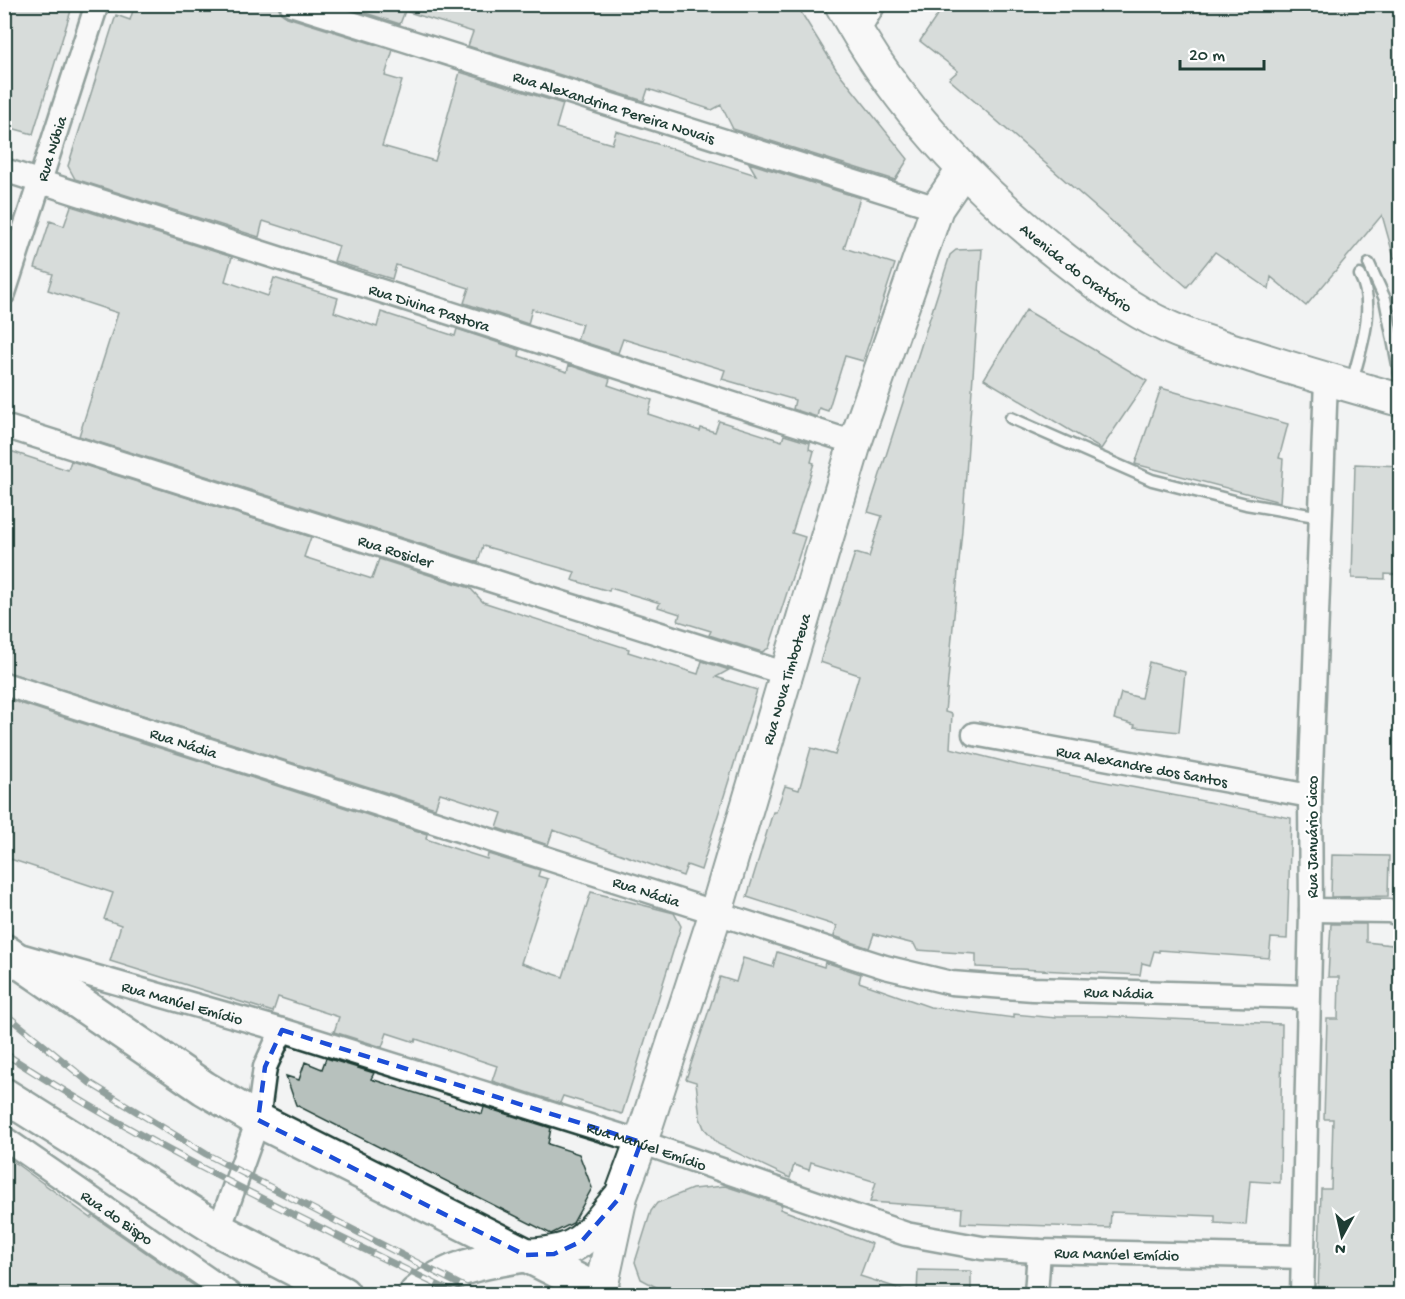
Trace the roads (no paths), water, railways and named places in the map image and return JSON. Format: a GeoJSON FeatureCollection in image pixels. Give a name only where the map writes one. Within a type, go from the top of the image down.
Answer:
{"type":"FeatureCollection","features":[{"type":"Feature","properties":{"kind":"main road","name":"Avenida do Oratório"},"geometry":{"type":"LineString","coordinates":[[841,4],[856,33],[886,79],[963,170],[1014,220],[1130,308],[1167,327],[1339,383],[1401,400]]}},
{"type":"Feature","properties":{"kind":"main road","name":"Rua Nova Timboteua"},"geometry":{"type":"LineString","coordinates":[[602,1294],[621,1196],[641,1142],[716,912],[855,443],[937,208],[963,170]]}},
{"type":"Feature","properties":{"kind":"main road"},"geometry":{"type":"LineString","coordinates":[[4,951],[204,1088],[258,1120],[602,1294]]}},
{"type":"Feature","properties":{"kind":"main road"},"geometry":{"type":"LineString","coordinates":[[4,1095],[219,1230],[343,1294]]}},
{"type":"Feature","properties":{"kind":"main road","name":"Rua Nova Timboteua"},"geometry":{"type":"LineString","coordinates":[[525,1255],[554,1254],[575,1246],[621,1196]]}},
{"type":"Feature","properties":{"kind":"main road"},"geometry":{"type":"LineString","coordinates":[[416,1294],[436,1280],[463,1267],[525,1255]]}},
{"type":"Feature","properties":{"kind":"street","name":"Rua Núbia"},"geometry":{"type":"LineString","coordinates":[[4,292],[97,4]]}},
{"type":"Feature","properties":{"kind":"street","name":"Rua Alexandrina Pereira Novais"},"geometry":{"type":"LineString","coordinates":[[291,4],[937,208]]}},
{"type":"Feature","properties":{"kind":"street"},"geometry":{"type":"LineString","coordinates":[[856,33],[874,4]]}},
{"type":"Feature","properties":{"kind":"street","name":"Rua Divina Pastora"},"geometry":{"type":"LineString","coordinates":[[4,170],[855,443]]}},
{"type":"Feature","properties":{"kind":"street","name":"Rua Januário Cicco"},"geometry":{"type":"LineString","coordinates":[[1302,1294],[1307,997],[1311,910],[1310,796],[1321,517],[1339,383]]}},
{"type":"Feature","properties":{"kind":"street","name":"Rua Rosicler"},"geometry":{"type":"LineString","coordinates":[[4,426],[787,674]]}},
{"type":"Feature","properties":{"kind":"street","name":"Rua Nádia"},"geometry":{"type":"LineString","coordinates":[[4,684],[885,967],[951,983],[1086,991],[1307,997]]}},
{"type":"Feature","properties":{"kind":"street","name":"Rua Alexandre dos Santos"},"geometry":{"type":"LineString","coordinates":[[974,734],[1310,796]]}},
{"type":"Feature","properties":{"kind":"street"},"geometry":{"type":"LineString","coordinates":[[1311,910],[1389,911],[1401,914]]}},
{"type":"Feature","properties":{"kind":"street","name":"Rua Manúel Emídio"},"geometry":{"type":"LineString","coordinates":[[4,951],[282,1030],[641,1142],[906,1234],[981,1248],[1302,1257]]}},
{"type":"Feature","properties":{"kind":"street"},"geometry":{"type":"LineString","coordinates":[[219,1230],[258,1120],[265,1067],[282,1030]]}},
{"type":"Feature","properties":{"kind":"street","name":"Rua do Bispo"},"geometry":{"type":"LineString","coordinates":[[4,1138],[230,1294]]}},
{"type":"Feature","properties":{"kind":"street"},"geometry":{"type":"LineString","coordinates":[[1036,1294],[1039,1251]]}},
{"type":"Feature","properties":{"kind":"lane"},"geometry":{"type":"LineString","coordinates":[[1369,264],[1385,299],[1401,375]]}},
{"type":"Feature","properties":{"kind":"lane"},"geometry":{"type":"LineString","coordinates":[[1339,383],[1368,308],[1366,286],[1360,275]]}},
{"type":"Feature","properties":{"kind":"lane"},"geometry":{"type":"LineString","coordinates":[[1011,418],[1152,480],[1246,504],[1321,517]]}},
{"type":"Feature","properties":{"kind":"railway"},"geometry":{"type":"LineString","coordinates":[[4,1013],[90,1083],[206,1154],[478,1294]]}},
{"type":"Feature","properties":{"kind":"railway"},"geometry":{"type":"LineString","coordinates":[[4,1053],[58,1087],[170,1151],[456,1294]]}}]}
